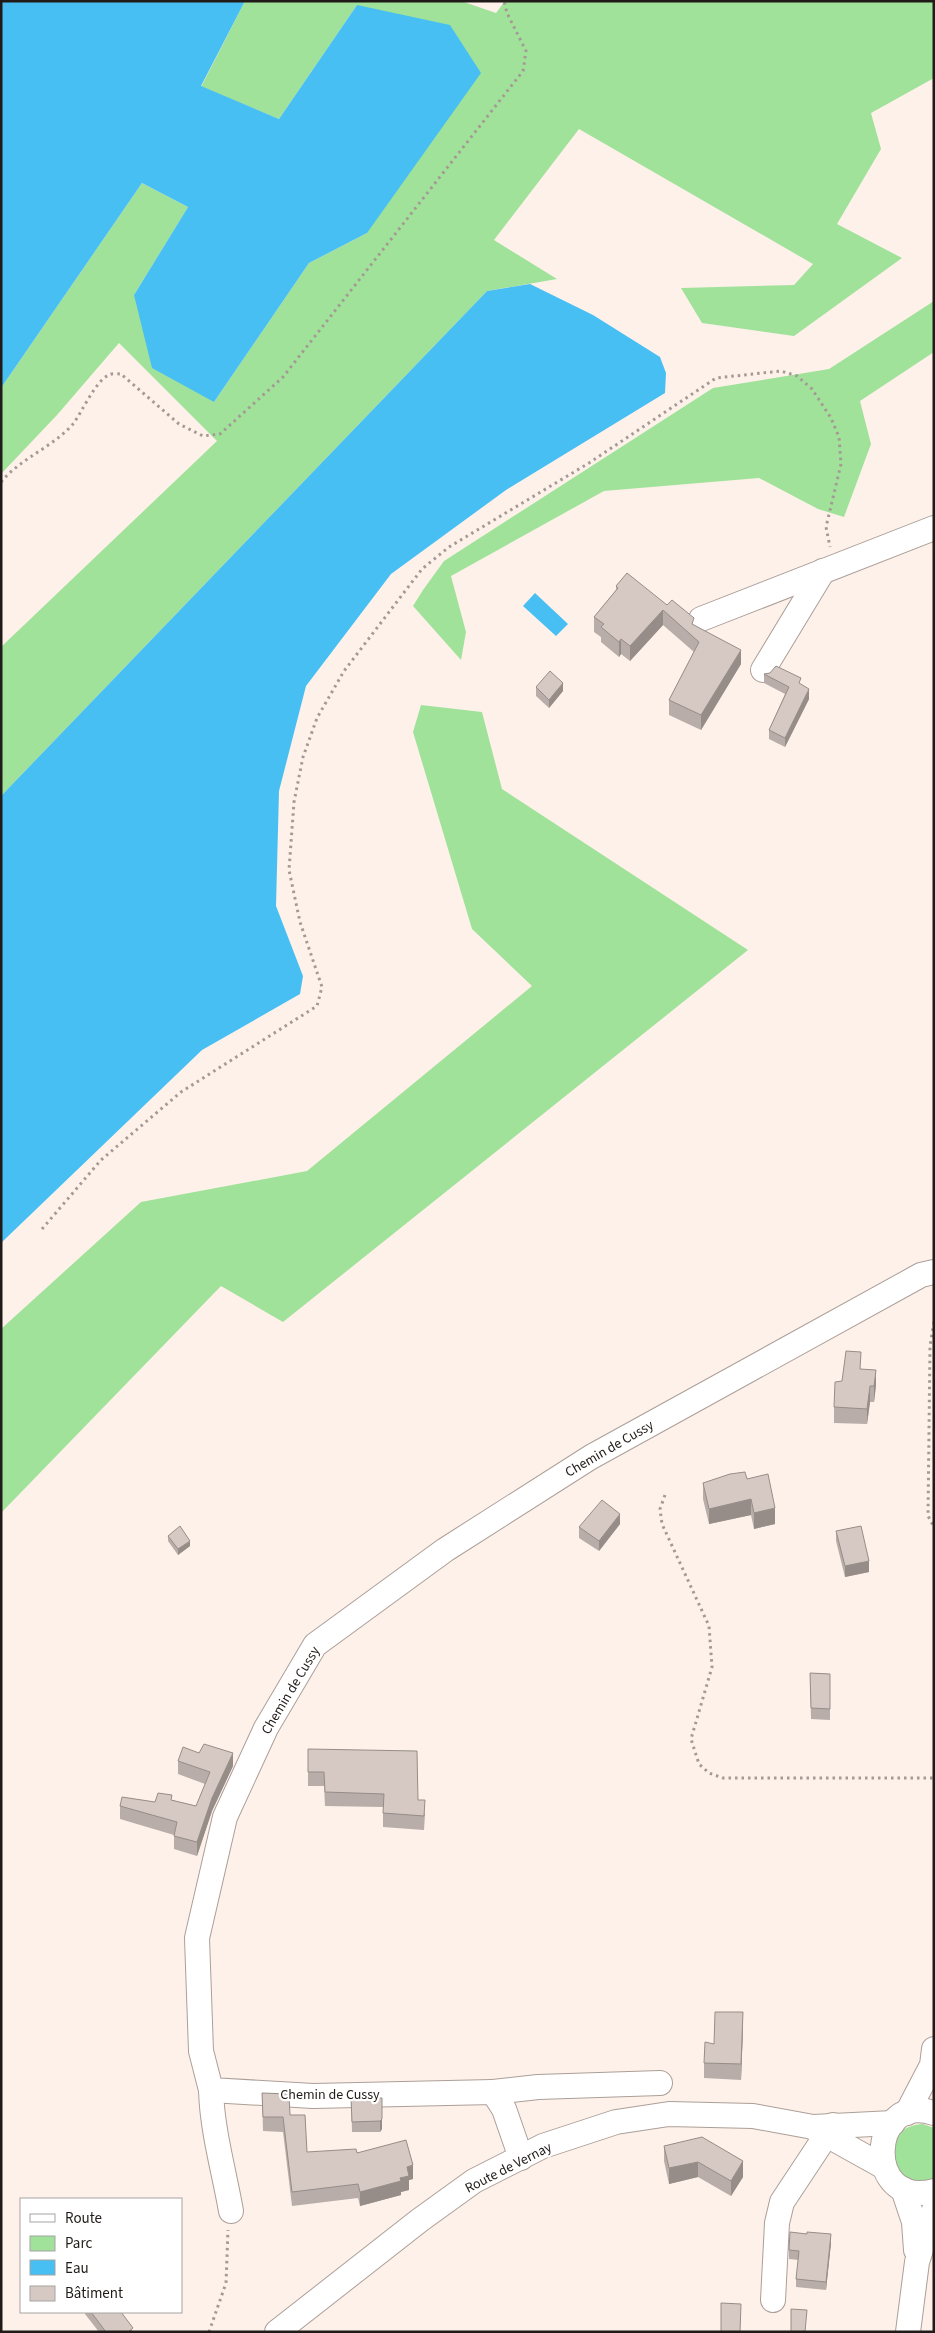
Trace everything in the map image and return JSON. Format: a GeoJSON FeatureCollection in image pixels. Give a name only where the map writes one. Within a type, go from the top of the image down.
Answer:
{"type":"FeatureCollection","features":[{"type":"Feature","properties":{"kind":"street"},"geometry":{"type":"LineString","coordinates":[[701,619],[934,528]]}},
{"type":"Feature","properties":{"kind":"street"},"geometry":{"type":"LineString","coordinates":[[763,670],[829,569]]}},
{"type":"Feature","properties":{"kind":"street","name":"Chemin de Cussy"},"geometry":{"type":"LineString","coordinates":[[660,2083],[538,2087],[493,2092],[313,2096],[211,2090],[201,2051],[197,1938],[226,1817],[266,1728],[315,1645],[445,1550],[591,1457],[921,1275],[934,1272]]}},
{"type":"Feature","properties":{"kind":"street"},"geometry":{"type":"LineString","coordinates":[[933,2063],[900,2118],[886,2132],[881,2155],[889,2176],[903,2189],[918,2193],[934,2191]]}},
{"type":"Feature","properties":{"kind":"street"},"geometry":{"type":"LineString","coordinates":[[211,2090],[212,2116],[222,2156],[231,2211]]}},
{"type":"Feature","properties":{"kind":"street"},"geometry":{"type":"LineString","coordinates":[[493,2092],[504,2109],[521,2158]]}},
{"type":"Feature","properties":{"kind":"street","name":"Route de Vernay"},"geometry":{"type":"LineString","coordinates":[[277,2332],[420,2220],[474,2181],[544,2146],[616,2122],[668,2114],[754,2116],[824,2129],[900,2118],[918,2111],[934,2113]]}},
{"type":"Feature","properties":{"kind":"street"},"geometry":{"type":"LineString","coordinates":[[773,2300],[776,2223],[782,2202],[824,2129]]}},
{"type":"Feature","properties":{"kind":"street","name":"Route de Vernay"},"geometry":{"type":"LineString","coordinates":[[824,2129],[884,2167]]}},
{"type":"Feature","properties":{"kind":"street"},"geometry":{"type":"LineString","coordinates":[[903,2189],[914,2222],[917,2262]]}},
{"type":"Feature","properties":{"kind":"street"},"geometry":{"type":"LineString","coordinates":[[908,2332],[917,2262],[934,2210]]}},
{"type":"Feature","properties":{"kind":"path"},"geometry":{"type":"LineString","coordinates":[[1,482],[18,465],[52,442],[72,424],[100,383],[109,374],[121,374],[179,424],[203,436],[220,434],[283,377],[523,71],[526,51],[507,13],[504,1]]}},
{"type":"Feature","properties":{"kind":"path"},"geometry":{"type":"LineString","coordinates":[[42,1229],[101,1160],[181,1092],[317,1006],[322,987],[300,922],[289,870],[294,802],[303,757],[317,718],[344,671],[422,569],[448,547],[589,463],[716,378],[781,371],[797,376],[812,389],[831,418],[840,437],[841,464],[826,527],[829,569]]}},
{"type":"Feature","properties":{"kind":"path"},"geometry":{"type":"LineString","coordinates":[[934,1322],[930,1346],[928,1516],[934,1527]]}},
{"type":"Feature","properties":{"kind":"path"},"geometry":{"type":"LineString","coordinates":[[665,1495],[660,1509],[662,1524],[709,1626],[712,1646],[711,1674],[692,1729],[691,1739],[699,1764],[708,1773],[723,1778],[934,1778]]}},
{"type":"Feature","properties":{"kind":"path"},"geometry":{"type":"LineString","coordinates":[[209,2332],[226,2283],[227,2239],[231,2211]]}},
{"type":"Feature","properties":{"kind":"green space"},"geometry":{"type":"Polygon","coordinates":[[[245,1],[461,1],[496,13],[505,1],[934,1],[934,78],[871,113],[881,149],[837,224],[902,258],[794,336],[702,323],[681,288],[794,285],[813,264],[579,129],[494,240],[557,279],[487,291],[1,796],[1,647],[217,441],[119,343],[57,415],[1,474],[1,388],[142,183],[188,207],[134,295],[214,402],[309,263],[367,233],[357,5],[279,119],[201,87],[245,1]]]}},
{"type":"Feature","properties":{"kind":"green space"},"geometry":{"type":"Polygon","coordinates":[[[934,301],[934,352],[860,401],[871,444],[844,517],[818,509],[759,478],[604,491],[451,576],[466,632],[461,660],[413,606],[444,561],[713,388],[829,369],[934,301]]]}},
{"type":"Feature","properties":{"kind":"green space"},"geometry":{"type":"Polygon","coordinates":[[[421,705],[482,712],[502,789],[748,950],[283,1322],[221,1286],[1,1513],[1,1329],[141,1202],[307,1171],[532,986],[472,929],[413,732],[421,705]]]}},
{"type":"Feature","properties":{"kind":"green space"},"geometry":{"type":"Polygon","coordinates":[[[923,2124],[934,2128],[934,2181],[926,2185],[896,2176],[890,2146],[907,2128],[923,2124]]]}},
{"type":"Feature","properties":{"kind":"water"},"geometry":{"type":"Polygon","coordinates":[[[1,1],[245,1],[201,86],[279,119],[357,5],[450,25],[481,73],[367,233],[309,263],[214,402],[152,368],[134,295],[188,207],[142,183],[1,388],[1,1]]]}},
{"type":"Feature","properties":{"kind":"water"},"geometry":{"type":"Polygon","coordinates":[[[530,284],[593,315],[660,357],[666,373],[665,393],[506,490],[391,574],[306,686],[279,791],[276,906],[303,976],[300,994],[202,1050],[1,1243],[1,796],[487,291],[530,284]]]}},
{"type":"Feature","properties":{"kind":"water"},"geometry":{"type":"Polygon","coordinates":[[[535,593],[568,624],[556,636],[523,606],[535,593]]]}},
{"type":"Feature","properties":{"kind":"building"},"geometry":{"type":"Polygon","coordinates":[[[627,573],[667,605],[672,600],[694,618],[692,624],[741,650],[701,715],[669,700],[699,642],[663,610],[630,646],[621,639],[619,642],[601,627],[604,624],[594,617],[618,588],[616,586],[627,573]]]}},
{"type":"Feature","properties":{"kind":"building"},"geometry":{"type":"Polygon","coordinates":[[[776,666],[801,678],[799,683],[809,689],[785,738],[769,730],[789,687],[764,674],[770,673],[776,666]]]}},
{"type":"Feature","properties":{"kind":"building"},"geometry":{"type":"Polygon","coordinates":[[[550,671],[563,683],[549,700],[536,687],[550,671]]]}},
{"type":"Feature","properties":{"kind":"building"},"geometry":{"type":"Polygon","coordinates":[[[846,1351],[861,1352],[860,1369],[876,1370],[874,1386],[870,1386],[867,1409],[834,1407],[835,1382],[842,1381],[846,1351]]]}},
{"type":"Feature","properties":{"kind":"building"},"geometry":{"type":"Polygon","coordinates":[[[745,1472],[747,1479],[768,1474],[775,1508],[754,1513],[751,1499],[709,1509],[703,1483],[730,1474],[745,1472]]]}},
{"type":"Feature","properties":{"kind":"building"},"geometry":{"type":"Polygon","coordinates":[[[602,1500],[620,1514],[599,1541],[579,1527],[602,1500]]]}},
{"type":"Feature","properties":{"kind":"building"},"geometry":{"type":"Polygon","coordinates":[[[180,1526],[190,1541],[178,1549],[168,1536],[180,1526]]]}},
{"type":"Feature","properties":{"kind":"building"},"geometry":{"type":"Polygon","coordinates":[[[861,1526],[869,1561],[845,1566],[836,1531],[861,1526]]]}},
{"type":"Feature","properties":{"kind":"building"},"geometry":{"type":"Polygon","coordinates":[[[810,1673],[830,1674],[830,1709],[811,1708],[810,1673]]]}},
{"type":"Feature","properties":{"kind":"building"},"geometry":{"type":"Polygon","coordinates":[[[204,1744],[233,1753],[212,1798],[197,1842],[174,1836],[177,1822],[120,1806],[122,1797],[155,1802],[158,1793],[172,1795],[171,1800],[196,1806],[210,1772],[178,1761],[183,1747],[199,1753],[204,1744]]]}},
{"type":"Feature","properties":{"kind":"building"},"geometry":{"type":"Polygon","coordinates":[[[308,1749],[417,1751],[418,1800],[425,1800],[424,1816],[383,1813],[384,1794],[325,1792],[324,1772],[308,1772],[308,1749]]]}},
{"type":"Feature","properties":{"kind":"building"},"geometry":{"type":"Polygon","coordinates":[[[715,2012],[743,2012],[741,2064],[704,2063],[705,2042],[714,2044],[715,2012]]]}},
{"type":"Feature","properties":{"kind":"building"},"geometry":{"type":"Polygon","coordinates":[[[262,2093],[289,2094],[290,2115],[305,2115],[307,2152],[356,2149],[357,2153],[406,2140],[413,2165],[407,2167],[409,2176],[400,2178],[401,2181],[360,2192],[358,2184],[292,2192],[283,2117],[263,2117],[262,2093]]]}},
{"type":"Feature","properties":{"kind":"building"},"geometry":{"type":"Polygon","coordinates":[[[351,2098],[382,2098],[382,2119],[380,2121],[352,2122],[351,2098]]]}},
{"type":"Feature","properties":{"kind":"building"},"geometry":{"type":"Polygon","coordinates":[[[702,2137],[743,2161],[731,2181],[698,2162],[669,2168],[664,2146],[702,2137]]]}},
{"type":"Feature","properties":{"kind":"building"},"geometry":{"type":"Polygon","coordinates":[[[790,2232],[831,2234],[826,2282],[796,2279],[799,2251],[789,2250],[790,2232]]]}},
{"type":"Feature","properties":{"kind":"building"},"geometry":{"type":"Polygon","coordinates":[[[721,2303],[741,2304],[740,2332],[721,2332],[721,2303]]]}},
{"type":"Feature","properties":{"kind":"building"},"geometry":{"type":"Polygon","coordinates":[[[791,2309],[807,2310],[805,2332],[791,2332],[791,2309]]]}},
{"type":"Feature","properties":{"kind":"building"},"geometry":{"type":"Polygon","coordinates":[[[92,2313],[122,2313],[133,2328],[128,2332],[106,2332],[92,2313]]]}}]}
